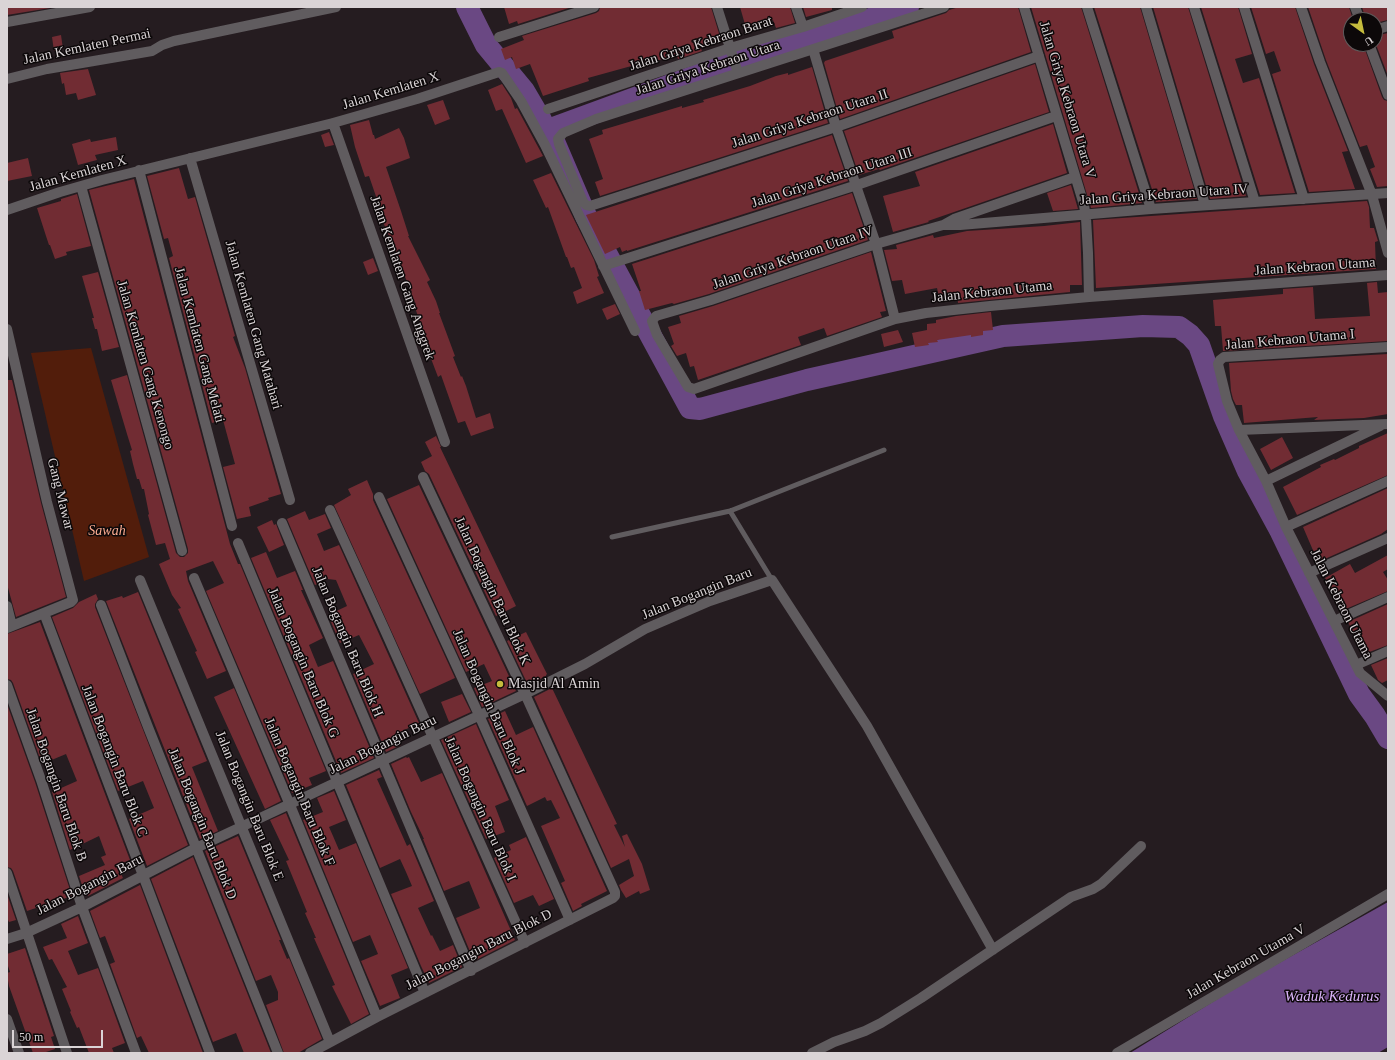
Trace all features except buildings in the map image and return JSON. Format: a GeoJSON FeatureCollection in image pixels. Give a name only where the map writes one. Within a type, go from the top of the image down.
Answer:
{"type":"FeatureCollection","features":[{"type":"Feature","properties":{"kind":"street"},"geometry":{"type":"LineString","coordinates":[[7,22],[90,7]]}},
{"type":"Feature","properties":{"kind":"street","name":"Jalan Kemlaten Permai"},"geometry":{"type":"LineString","coordinates":[[7,79],[47,69],[152,51],[162,45],[174,41],[336,7]]}},
{"type":"Feature","properties":{"kind":"street"},"geometry":{"type":"LineString","coordinates":[[499,37],[594,7]]}},
{"type":"Feature","properties":{"kind":"street"},"geometry":{"type":"LineString","coordinates":[[716,7],[738,71]]}},
{"type":"Feature","properties":{"kind":"street"},"geometry":{"type":"LineString","coordinates":[[796,7],[803,27]]}},
{"type":"Feature","properties":{"kind":"street","name":"Jalan Griya Kebraon Barat"},"geometry":{"type":"LineString","coordinates":[[548,109],[731,51],[862,7]]}},
{"type":"Feature","properties":{"kind":"street","name":"Jalan Griya Kebraon Utara"},"geometry":{"type":"LineString","coordinates":[[590,206],[583,202],[559,144],[558,139],[563,133],[596,119],[738,71],[813,49],[944,7]]}},
{"type":"Feature","properties":{"kind":"street","name":"Jalan Griya Kebraon Utara V"},"geometry":{"type":"LineString","coordinates":[[1024,7],[1086,214],[1088,297]]}},
{"type":"Feature","properties":{"kind":"street"},"geometry":{"type":"LineString","coordinates":[[1087,7],[1151,208]]}},
{"type":"Feature","properties":{"kind":"street"},"geometry":{"type":"LineString","coordinates":[[1146,7],[1205,205]]}},
{"type":"Feature","properties":{"kind":"street"},"geometry":{"type":"LineString","coordinates":[[1194,7],[1255,202]]}},
{"type":"Feature","properties":{"kind":"street"},"geometry":{"type":"LineString","coordinates":[[1244,7],[1304,199]]}},
{"type":"Feature","properties":{"kind":"street"},"geometry":{"type":"LineString","coordinates":[[1301,7],[1320,62],[1372,194],[1388,253]]}},
{"type":"Feature","properties":{"kind":"street"},"geometry":{"type":"LineString","coordinates":[[813,49],[836,127],[876,244],[895,319]]}},
{"type":"Feature","properties":{"kind":"street"},"geometry":{"type":"LineString","coordinates":[[1372,52],[1388,95]]}},
{"type":"Feature","properties":{"kind":"street","name":"Jalan Griya Kebraon Utara II"},"geometry":{"type":"LineString","coordinates":[[590,206],[836,127],[1039,56]]}},
{"type":"Feature","properties":{"kind":"street","name":"Jalan Kemlaten X"},"geometry":{"type":"LineString","coordinates":[[7,210],[81,186],[139,170],[333,123],[496,73],[502,73],[521,101],[545,146],[635,331]]}},
{"type":"Feature","properties":{"kind":"street","name":"Jalan Griya Kebraon Utara III"},"geometry":{"type":"LineString","coordinates":[[603,266],[857,185],[1056,116]]}},
{"type":"Feature","properties":{"kind":"street","name":"Jalan Kemlaten Gang Anggrek"},"geometry":{"type":"LineString","coordinates":[[333,123],[445,442]]}},
{"type":"Feature","properties":{"kind":"street","name":"Jalan Kemlaten Gang Matahari"},"geometry":{"type":"LineString","coordinates":[[190,158],[290,500]]}},
{"type":"Feature","properties":{"kind":"street","name":"Jalan Kemlaten Gang Melati"},"geometry":{"type":"LineString","coordinates":[[139,170],[232,526]]}},
{"type":"Feature","properties":{"kind":"street","name":"Jalan Griya Kebraon Utara IV"},"geometry":{"type":"LineString","coordinates":[[652,319],[656,316],[711,300],[876,244],[943,225],[954,219],[1075,177]]}},
{"type":"Feature","properties":{"kind":"street","name":"Jalan Kemlaten Gang Kenongo"},"geometry":{"type":"LineString","coordinates":[[81,186],[182,551]]}},
{"type":"Feature","properties":{"kind":"street","name":"Jalan Griya Kebraon Utara IV"},"geometry":{"type":"LineString","coordinates":[[943,225],[960,226],[1151,208],[1388,193]]}},
{"type":"Feature","properties":{"kind":"street","name":"Jalan Kebraon Utama"},"geometry":{"type":"LineString","coordinates":[[652,319],[657,336],[688,387],[694,388],[895,319],[939,311],[1088,297],[1388,275]]}},
{"type":"Feature","properties":{"kind":"street","name":"Gang Mawar"},"geometry":{"type":"LineString","coordinates":[[7,329],[47,502],[73,597],[71,602],[10,627]]}},
{"type":"Feature","properties":{"kind":"street","name":"Jalan Kebraon Utama I"},"geometry":{"type":"LineString","coordinates":[[1239,430],[1227,401],[1218,364],[1224,357],[1388,347]]}},
{"type":"Feature","properties":{"kind":"street"},"geometry":{"type":"LineString","coordinates":[[1239,430],[1386,424]]}},
{"type":"Feature","properties":{"kind":"street"},"geometry":{"type":"LineString","coordinates":[[1266,481],[1386,424]]}},
{"type":"Feature","properties":{"kind":"street","name":"Jalan Kebraon Utama"},"geometry":{"type":"LineString","coordinates":[[1239,430],[1266,481],[1286,527],[1360,673],[1388,696]]}},
{"type":"Feature","properties":{"kind":"street","name":"Jalan Bogangin Baru Blok K"},"geometry":{"type":"LineString","coordinates":[[423,477],[525,694],[615,892]]}},
{"type":"Feature","properties":{"kind":"street"},"geometry":{"type":"LineString","coordinates":[[1286,527],[1388,482]]}},
{"type":"Feature","properties":{"kind":"street","name":"Jalan Bogangin Baru Blok J"},"geometry":{"type":"LineString","coordinates":[[379,497],[479,715],[570,920]]}},
{"type":"Feature","properties":{"kind":"street","name":"Jalan Bogangin Baru Blok I"},"geometry":{"type":"LineString","coordinates":[[330,510],[525,943]]}},
{"type":"Feature","properties":{"kind":"street","name":"Jalan Bogangin Baru Blok H"},"geometry":{"type":"LineString","coordinates":[[282,524],[470,971]]}},
{"type":"Feature","properties":{"kind":"street"},"geometry":{"type":"LineString","coordinates":[[1309,573],[1388,538]]}},
{"type":"Feature","properties":{"kind":"street","name":"Jalan Bogangin Baru Blok G"},"geometry":{"type":"LineString","coordinates":[[238,543],[425,993]]}},
{"type":"Feature","properties":{"kind":"street","name":"Jalan Bogangin Baru Blok F"},"geometry":{"type":"LineString","coordinates":[[194,578],[290,805],[377,1017]]}},
{"type":"Feature","properties":{"kind":"street","name":"Jalan Bogangin Baru Blok E"},"geometry":{"type":"LineString","coordinates":[[140,580],[243,827],[330,1042]]}},
{"type":"Feature","properties":{"kind":"street"},"geometry":{"type":"LineString","coordinates":[[772,580],[866,726],[996,948]]}},
{"type":"Feature","properties":{"kind":"street","name":"Jalan Bogangin Baru"},"geometry":{"type":"LineString","coordinates":[[7,939],[26,933],[82,907],[143,874],[196,848],[525,694],[584,664],[645,629],[710,602],[772,580]]}},
{"type":"Feature","properties":{"kind":"street"},"geometry":{"type":"LineString","coordinates":[[1334,621],[1388,597]]}},
{"type":"Feature","properties":{"kind":"street","name":"Jalan Bogangin Baru Blok D"},"geometry":{"type":"LineString","coordinates":[[102,605],[196,848],[278,1053]]}},
{"type":"Feature","properties":{"kind":"street"},"geometry":{"type":"LineString","coordinates":[[7,606],[10,627]]}},
{"type":"Feature","properties":{"kind":"street","name":"Jalan Bogangin Baru Blok C"},"geometry":{"type":"LineString","coordinates":[[44,614],[210,1053]]}},
{"type":"Feature","properties":{"kind":"street"},"geometry":{"type":"LineString","coordinates":[[1356,665],[1388,651]]}},
{"type":"Feature","properties":{"kind":"street","name":"Jalan Bogangin Baru Blok B"},"geometry":{"type":"LineString","coordinates":[[7,685],[41,780],[82,907],[136,1053]]}},
{"type":"Feature","properties":{"kind":"street"},"geometry":{"type":"LineString","coordinates":[[812,1053],[834,1042],[881,1023],[1071,897],[1093,889],[1101,884],[1141,846]]}},
{"type":"Feature","properties":{"kind":"street"},"geometry":{"type":"LineString","coordinates":[[7,873],[67,1053]]}},
{"type":"Feature","properties":{"kind":"street","name":"Jalan Bogangin Baru Blok D"},"geometry":{"type":"LineString","coordinates":[[310,1053],[377,1017],[612,898],[615,896],[615,892]]}},
{"type":"Feature","properties":{"kind":"street","name":"Jalan Kebraon Utama V"},"geometry":{"type":"LineString","coordinates":[[1117,1053],[1388,894]]}},
{"type":"Feature","properties":{"kind":"street"},"geometry":{"type":"LineString","coordinates":[[7,1019],[19,1053]]}},
{"type":"Feature","properties":{"kind":"lane"},"geometry":{"type":"LineString","coordinates":[[612,537],[730,511],[884,450]]}},
{"type":"Feature","properties":{"kind":"lane"},"geometry":{"type":"LineString","coordinates":[[730,511],[772,580]]}},
{"type":"Feature","properties":{"kind":"green space","name":"Sawah"},"geometry":{"type":"Polygon","coordinates":[[[91,348],[149,557],[84,581],[31,353],[91,348]]]}},
{"type":"Feature","properties":{"kind":"water","name":"Waduk Kedurus"},"geometry":{"type":"Polygon","coordinates":[[[1388,902],[1388,1047],[1378,1053],[1130,1053],[1245,982],[1388,902]]]}},
{"type":"Feature","properties":{"kind":"waterway"},"geometry":{"type":"LineString","coordinates":[[467,7],[486,45],[524,91],[541,120],[545,131],[553,139],[586,216],[690,408],[700,409],[807,380],[1003,336],[1143,326],[1179,327],[1190,335],[1199,345],[1224,416],[1248,471],[1280,530],[1359,694],[1375,716],[1388,738]]}},
{"type":"Feature","properties":{"kind":"waterway"},"geometry":{"type":"LineString","coordinates":[[545,131],[725,65],[908,7]]}},
{"type":"Feature","properties":{"kind":"place","name":"Masjid Al Amin"},"geometry":{"type":"Point","coordinates":[500,684]}}]}
